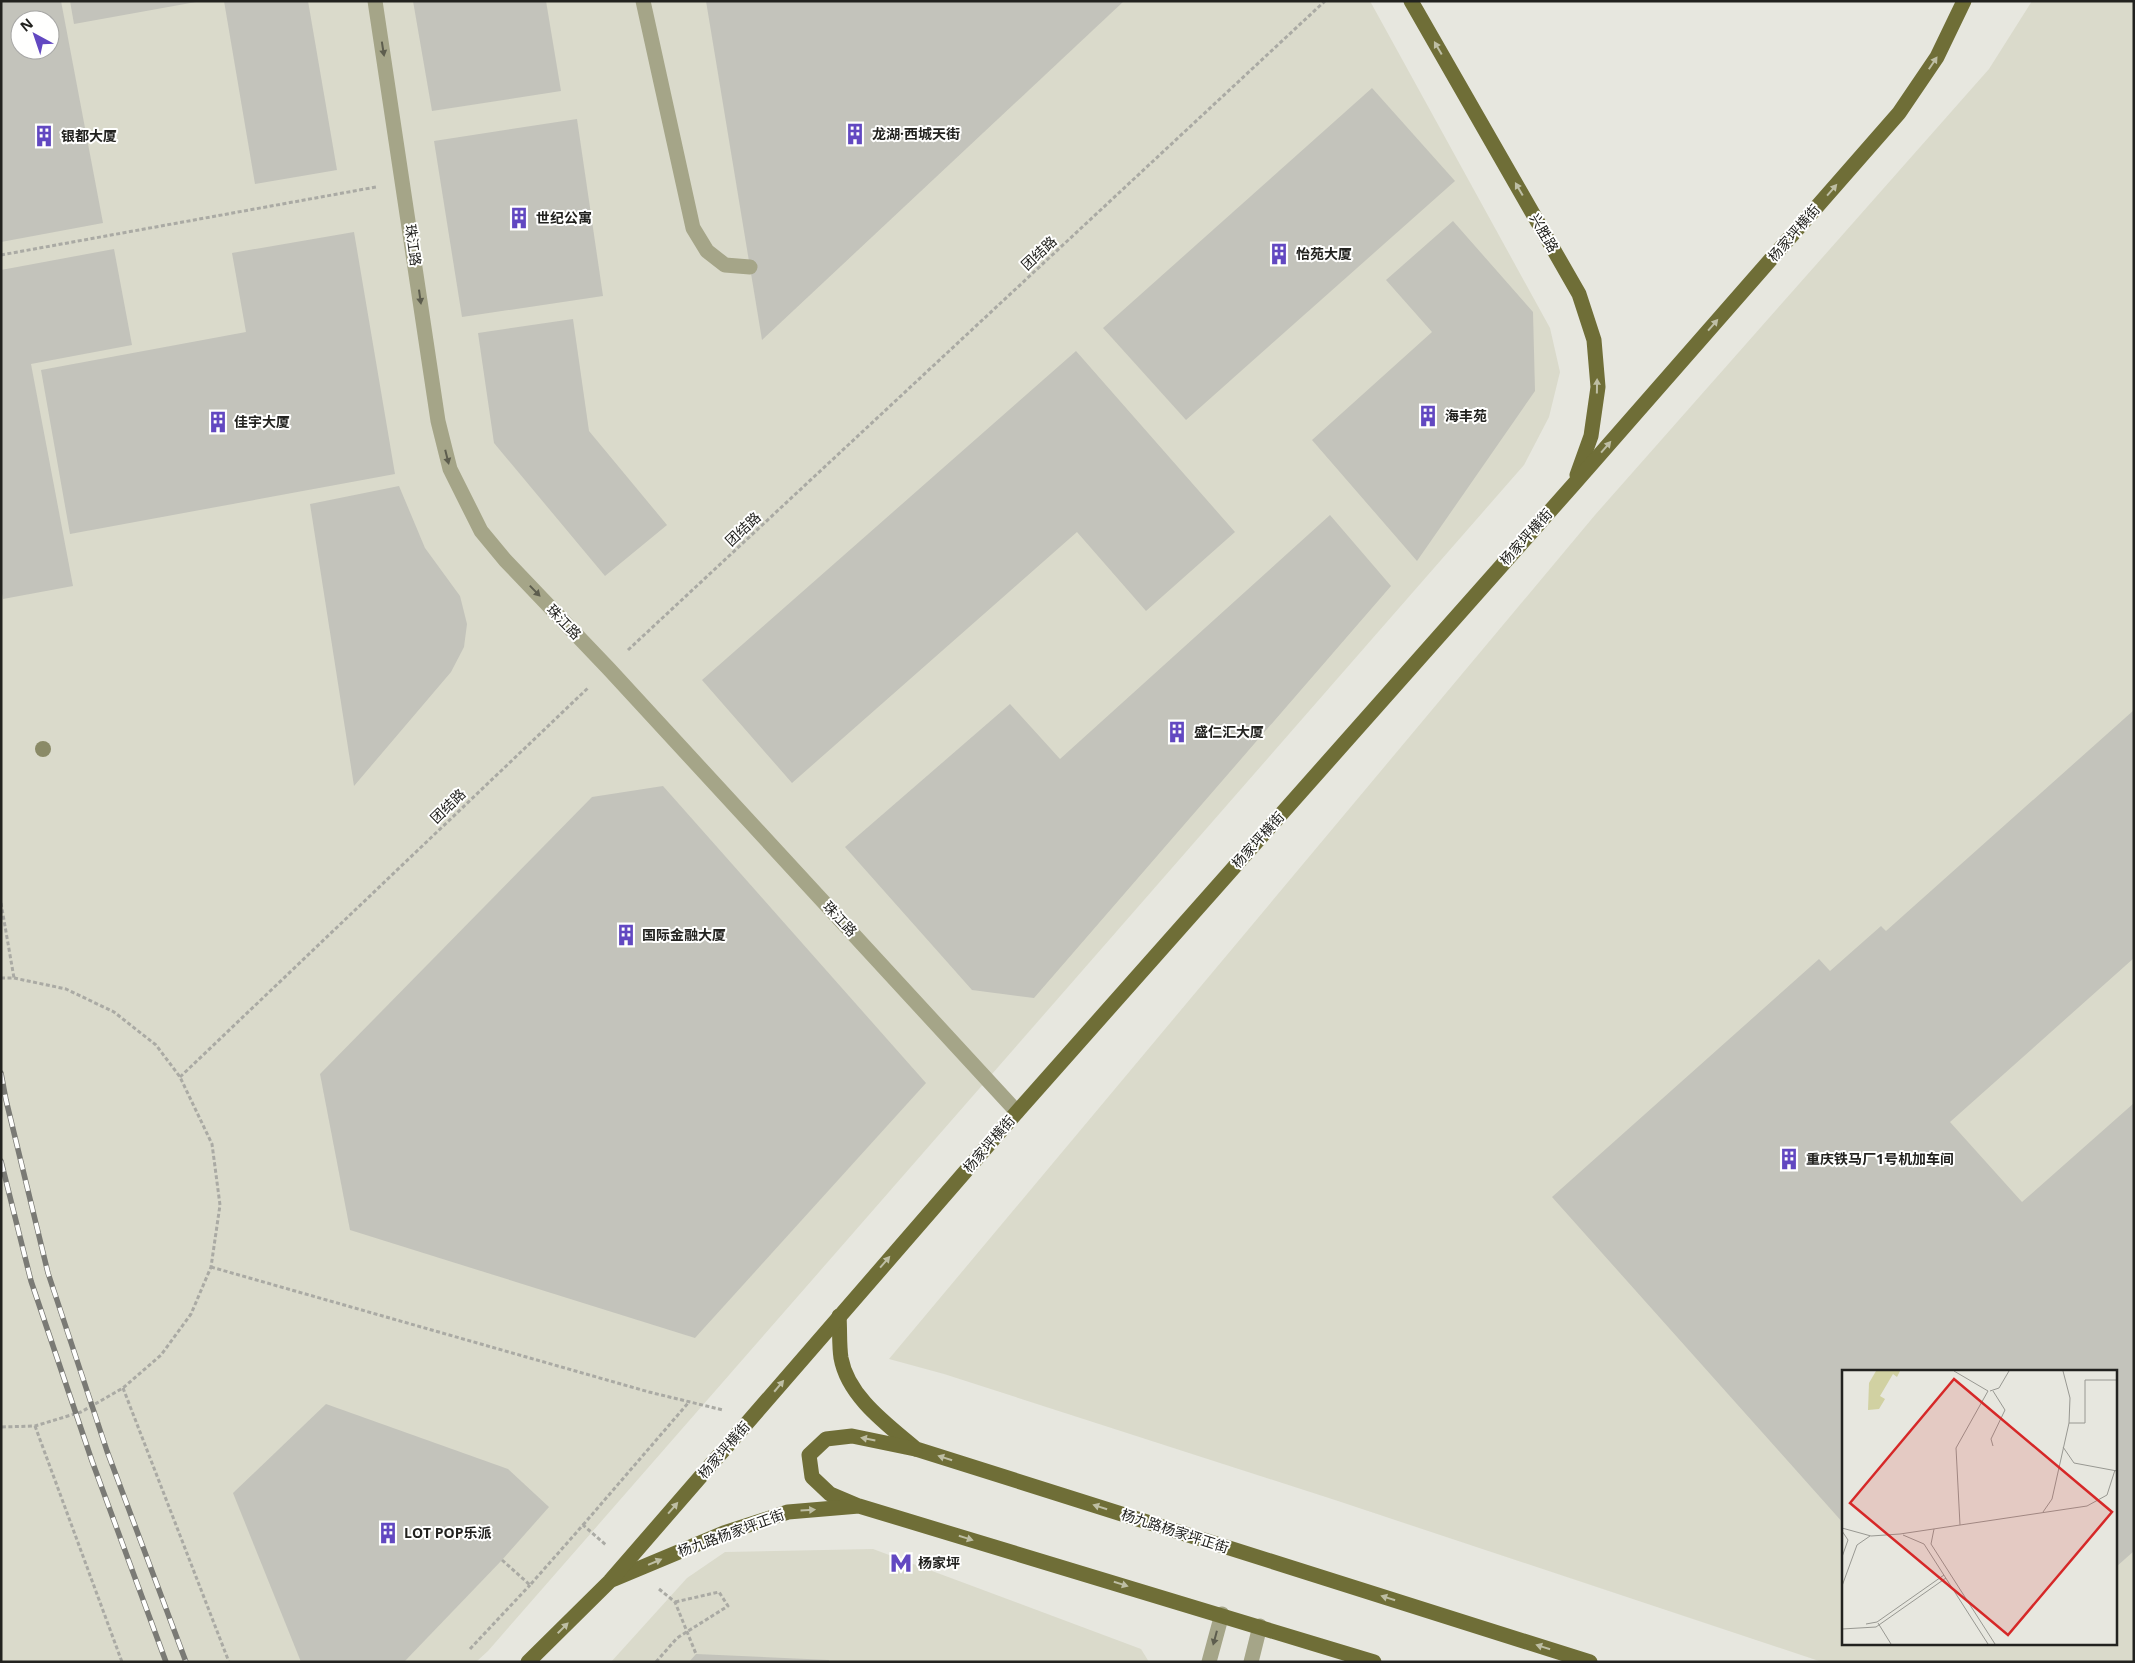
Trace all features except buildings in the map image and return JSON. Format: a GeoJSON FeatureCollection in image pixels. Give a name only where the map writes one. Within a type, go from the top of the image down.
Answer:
{"type":"FeatureCollection","features":[{"type":"Feature","properties":{"kind":"main road","name":"兴胜路"},"geometry":{"type":"LineString","coordinates":[[1411,1],[1579,294],[1594,340],[1598,387],[1591,436],[1574,484]]}},
{"type":"Feature","properties":{"kind":"main road","name":"杨家坪横街"},"geometry":{"type":"LineString","coordinates":[[528,1662],[610,1581],[1017,1112],[1574,484],[1899,113],[1937,57],[1964,1]]}},
{"type":"Feature","properties":{"kind":"main road","name":"杨九路杨家坪正街"},"geometry":{"type":"LineString","coordinates":[[839,1316],[841,1360],[856,1395],[916,1449],[1590,1662]]}},
{"type":"Feature","properties":{"kind":"main road"},"geometry":{"type":"LineString","coordinates":[[859,1506],[830,1494],[812,1477],[809,1455],[826,1439],[852,1436],[916,1449]]}},
{"type":"Feature","properties":{"kind":"main road","name":"杨九路杨家坪正街"},"geometry":{"type":"LineString","coordinates":[[610,1581],[724,1532],[788,1512],[859,1506],[1222,1614],[1374,1662]]}},
{"type":"Feature","properties":{"kind":"street","name":"珠江路"},"geometry":{"type":"LineString","coordinates":[[375,1],[438,421],[450,469],[481,531],[505,560],[609,669],[1017,1112]]}},
{"type":"Feature","properties":{"kind":"street"},"geometry":{"type":"LineString","coordinates":[[643,1],[693,228],[707,251],[725,265],[750,267]]}},
{"type":"Feature","properties":{"kind":"street"},"geometry":{"type":"LineString","coordinates":[[1209,1662],[1222,1614]]}},
{"type":"Feature","properties":{"kind":"street"},"geometry":{"type":"LineString","coordinates":[[1251,1662],[1260,1626]]}},
{"type":"Feature","properties":{"kind":"path","name":"团结路"},"geometry":{"type":"LineString","coordinates":[[180,1077],[609,669],[1325,1]]}},
{"type":"Feature","properties":{"kind":"path"},"geometry":{"type":"LineString","coordinates":[[1,255],[403,182]]}},
{"type":"Feature","properties":{"kind":"path"},"geometry":{"type":"LineString","coordinates":[[1,903],[14,978]]}},
{"type":"Feature","properties":{"kind":"path"},"geometry":{"type":"LineString","coordinates":[[1,978],[14,978],[66,989],[114,1012],[156,1045],[180,1077],[212,1144],[220,1205],[211,1267],[191,1314],[161,1355],[123,1388],[81,1412],[35,1426],[1,1427]]}},
{"type":"Feature","properties":{"kind":"path"},"geometry":{"type":"LineString","coordinates":[[211,1267],[689,1402],[753,1416]]}},
{"type":"Feature","properties":{"kind":"path"},"geometry":{"type":"LineString","coordinates":[[123,1388],[229,1661],[224,1662]]}},
{"type":"Feature","properties":{"kind":"path"},"geometry":{"type":"LineString","coordinates":[[583,1525],[689,1402]]}},
{"type":"Feature","properties":{"kind":"path"},"geometry":{"type":"LineString","coordinates":[[35,1426],[122,1662]]}},
{"type":"Feature","properties":{"kind":"path"},"geometry":{"type":"LineString","coordinates":[[470,1649],[530,1585]]}},
{"type":"Feature","properties":{"kind":"path"},"geometry":{"type":"LineString","coordinates":[[656,1662],[677,1638],[728,1606],[719,1592],[674,1602]]}},
{"type":"Feature","properties":{"kind":"shaded area"},"geometry":{"type":"Polygon","coordinates":[[[1,1],[1370,1],[1550,328],[1560,372],[1549,417],[1524,465],[488,1651],[476,1662],[1,1662],[1,1]]]}},
{"type":"Feature","properties":{"kind":"shaded area"},"geometry":{"type":"Polygon","coordinates":[[[2032,1],[2134,1],[2134,1662],[1822,1662],[1335,1500],[944,1374],[889,1359],[1595,515],[1989,69],[2032,1]]]}},
{"type":"Feature","properties":{"kind":"shaded area"},"geometry":{"type":"Polygon","coordinates":[[[873,1549],[1141,1649],[1149,1662],[611,1662],[687,1578],[725,1552],[873,1549]]]}},
{"type":"Feature","properties":{"kind":"railway"},"geometry":{"type":"LineString","coordinates":[[1,1073],[48,1273],[107,1451],[186,1662]]}},
{"type":"Feature","properties":{"kind":"railway"},"geometry":{"type":"LineString","coordinates":[[1,1161],[31,1281],[92,1461],[166,1662]]}},
{"type":"Feature","properties":{"kind":"place","name":"龙湖·西城天街"},"geometry":{"type":"Point","coordinates":[855,134]}},
{"type":"Feature","properties":{"kind":"place","name":"银都大厦"},"geometry":{"type":"Point","coordinates":[44,136]}},
{"type":"Feature","properties":{"kind":"place","name":"世纪公寓"},"geometry":{"type":"Point","coordinates":[519,218]}},
{"type":"Feature","properties":{"kind":"place","name":"怡苑大厦"},"geometry":{"type":"Point","coordinates":[1279,254]}},
{"type":"Feature","properties":{"kind":"place","name":"海丰苑"},"geometry":{"type":"Point","coordinates":[1428,416]}},
{"type":"Feature","properties":{"kind":"place","name":"佳宇大厦"},"geometry":{"type":"Point","coordinates":[218,422]}},
{"type":"Feature","properties":{"kind":"place","name":"盛仁汇大厦"},"geometry":{"type":"Point","coordinates":[1177,732]}},
{"type":"Feature","properties":{"kind":"place","name":"国际金融大厦"},"geometry":{"type":"Point","coordinates":[626,935]}},
{"type":"Feature","properties":{"kind":"place","name":"重庆铁马厂1号机加车间"},"geometry":{"type":"Point","coordinates":[1789,1159]}},
{"type":"Feature","properties":{"kind":"place","name":"LOT POP乐派"},"geometry":{"type":"Point","coordinates":[388,1533]}},
{"type":"Feature","properties":{"kind":"place","name":"杨家坪"},"geometry":{"type":"Point","coordinates":[901,1563]}}]}
